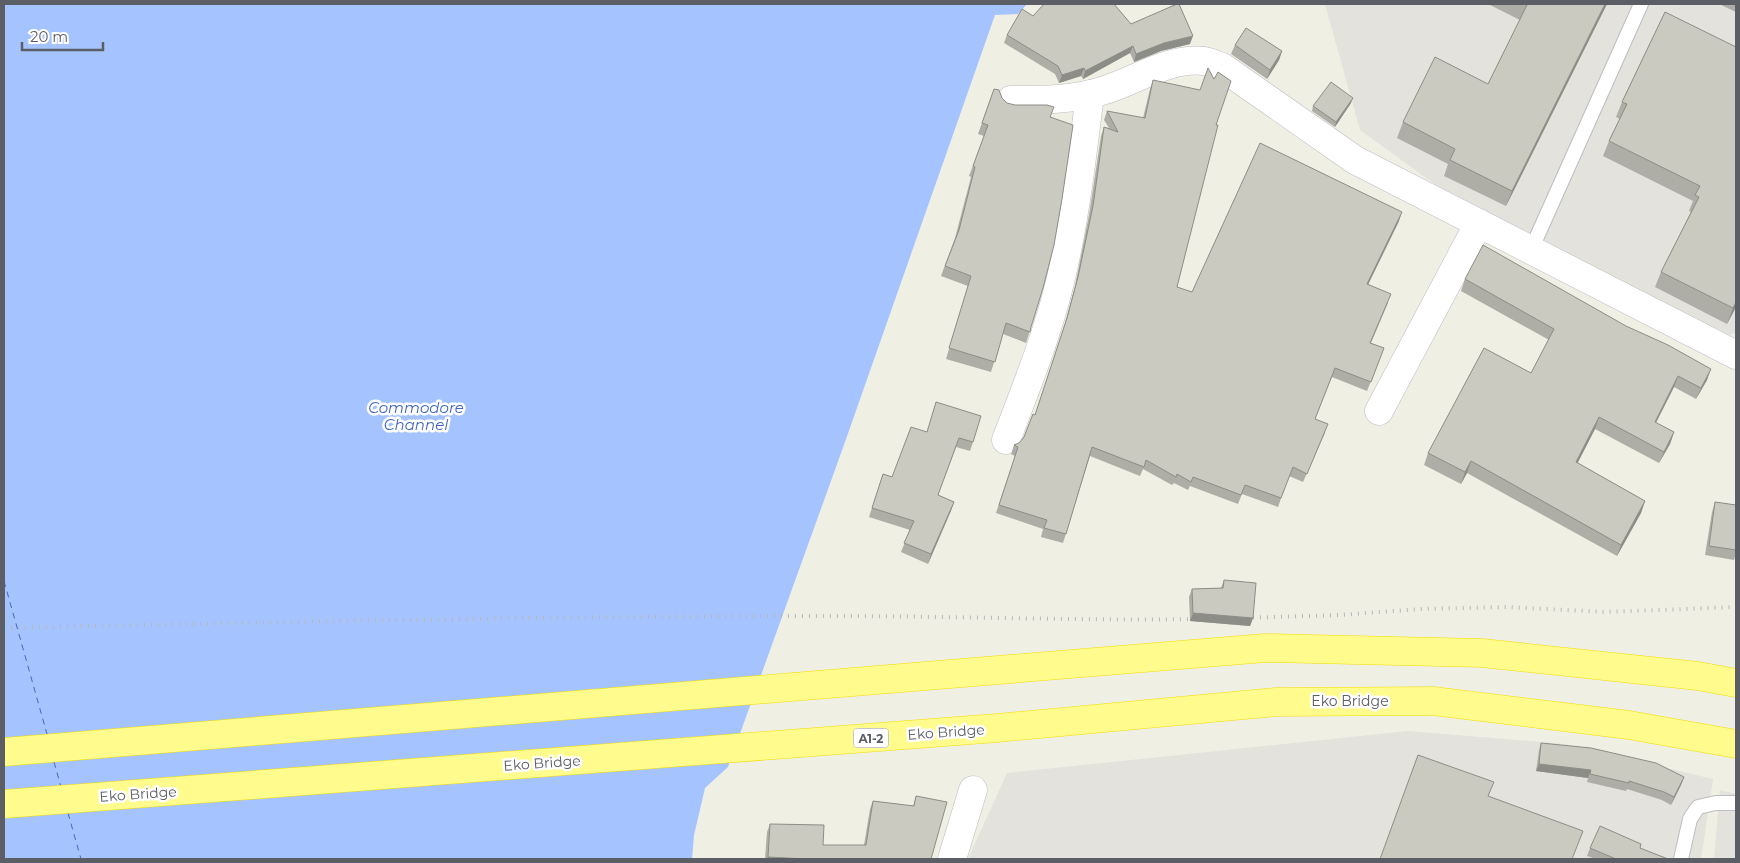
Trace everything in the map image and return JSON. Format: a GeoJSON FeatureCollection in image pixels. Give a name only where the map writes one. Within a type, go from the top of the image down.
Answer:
{"type":"FeatureCollection","features":[{"type":"Feature","properties":{"kind":"highway"},"geometry":{"type":"LineString","coordinates":[[4,752],[1265,648],[1482,653],[1698,676],[1736,683]]}},
{"type":"Feature","properties":{"kind":"highway","name":"Eko Bridge"},"geometry":{"type":"LineString","coordinates":[[4,804],[997,728],[1276,702],[1433,701],[1629,725],[1736,744]]}},
{"type":"Feature","properties":{"kind":"street"},"geometry":{"type":"LineString","coordinates":[[1011,100],[1075,98],[1103,91],[1149,72],[1180,62],[1205,61],[1222,68],[1355,160],[1736,355]]}},
{"type":"Feature","properties":{"kind":"street"},"geometry":{"type":"LineString","coordinates":[[1202,74],[1244,83]]}},
{"type":"Feature","properties":{"kind":"street"},"geometry":{"type":"LineString","coordinates":[[1006,440],[1045,336],[1061,281],[1074,212],[1090,94]]}},
{"type":"Feature","properties":{"kind":"street"},"geometry":{"type":"LineString","coordinates":[[1379,410],[1479,223]]}},
{"type":"Feature","properties":{"kind":"street"},"geometry":{"type":"LineString","coordinates":[[952,859],[973,790]]}},
{"type":"Feature","properties":{"kind":"lane"},"geometry":{"type":"LineString","coordinates":[[1531,250],[1641,4]]}},
{"type":"Feature","properties":{"kind":"lane"},"geometry":{"type":"LineString","coordinates":[[1681,859],[1690,819],[1698,807],[1716,803],[1736,804]]}},
{"type":"Feature","properties":{"kind":"shaded area"},"geometry":{"type":"Polygon","coordinates":[[[1325,4],[1736,4],[1736,333],[1723,336],[1647,294],[1469,209],[1360,130],[1325,4]]]}},
{"type":"Feature","properties":{"kind":"shaded area"},"geometry":{"type":"Polygon","coordinates":[[[1408,731],[1565,744],[1713,779],[1701,859],[968,859],[1007,773],[1408,731]]]}},
{"type":"Feature","properties":{"kind":"shaded area"},"geometry":{"type":"Polygon","coordinates":[[[1720,790],[1736,794],[1736,859],[1714,859],[1720,790]]]}},
{"type":"Feature","properties":{"kind":"water","name":"Commodore Channel"},"geometry":{"type":"Polygon","coordinates":[[[4,4],[1027,4],[1018,14],[995,15],[845,442],[728,767],[705,788],[694,835],[692,859],[4,859],[4,4]]]}},
{"type":"Feature","properties":{"kind":"building"},"geometry":{"type":"Polygon","coordinates":[[[1044,4],[1114,4],[1131,24],[1179,4],[1193,36],[1164,43],[1136,54],[1133,46],[1085,71],[1084,68],[1062,75],[1058,66],[1007,35],[1022,9],[1033,16],[1044,4]]]}},
{"type":"Feature","properties":{"kind":"building"},"geometry":{"type":"Polygon","coordinates":[[[1525,4],[1605,4],[1512,191],[1450,160],[1455,149],[1403,122],[1435,57],[1488,84],[1527,5],[1525,4]]]}},
{"type":"Feature","properties":{"kind":"building"},"geometry":{"type":"Polygon","coordinates":[[[1665,12],[1736,47],[1736,302],[1733,308],[1661,272],[1699,197],[1695,195],[1700,186],[1609,141],[1627,104],[1622,102],[1665,12]]]}},
{"type":"Feature","properties":{"kind":"building"},"geometry":{"type":"Polygon","coordinates":[[[1246,28],[1282,51],[1270,70],[1235,45],[1246,28]]]}},
{"type":"Feature","properties":{"kind":"building"},"geometry":{"type":"Polygon","coordinates":[[[1208,68],[1214,79],[1218,72],[1231,81],[1216,125],[1218,125],[1177,287],[1192,292],[1260,143],[1402,212],[1367,284],[1391,294],[1370,343],[1384,348],[1371,382],[1335,368],[1315,419],[1328,424],[1307,474],[1293,467],[1281,498],[1245,485],[1241,495],[1193,477],[1191,482],[1177,474],[1176,477],[1146,460],[1144,467],[1092,447],[1066,534],[1044,528],[1047,520],[999,505],[1018,447],[1014,445],[1019,443],[1024,437],[1033,414],[1035,415],[1067,318],[1093,206],[1104,127],[1118,132],[1107,111],[1145,118],[1153,80],[1200,90],[1208,68]]]}},
{"type":"Feature","properties":{"kind":"building"},"geometry":{"type":"Polygon","coordinates":[[[1331,82],[1353,98],[1336,122],[1313,106],[1331,82]]]}},
{"type":"Feature","properties":{"kind":"building"},"geometry":{"type":"Polygon","coordinates":[[[994,89],[999,90],[1002,98],[1007,103],[1054,107],[1050,117],[1073,125],[1054,245],[1030,332],[1006,323],[995,362],[949,348],[971,276],[945,266],[959,230],[975,167],[973,166],[988,125],[982,123],[994,89]]]}},
{"type":"Feature","properties":{"kind":"building"},"geometry":{"type":"Polygon","coordinates":[[[1483,245],[1626,326],[1668,345],[1711,369],[1701,388],[1678,376],[1655,422],[1674,432],[1664,452],[1599,417],[1576,462],[1645,501],[1621,545],[1471,461],[1465,472],[1428,453],[1484,348],[1531,373],[1554,329],[1465,279],[1483,245]]]}},
{"type":"Feature","properties":{"kind":"building"},"geometry":{"type":"Polygon","coordinates":[[[936,402],[981,416],[973,442],[959,438],[938,495],[954,502],[931,554],[904,543],[914,521],[872,508],[883,474],[892,477],[911,427],[927,432],[936,402]]]}},
{"type":"Feature","properties":{"kind":"building"},"geometry":{"type":"Polygon","coordinates":[[[1715,502],[1736,505],[1736,550],[1709,546],[1715,502]]]}},
{"type":"Feature","properties":{"kind":"building"},"geometry":{"type":"Polygon","coordinates":[[[1224,580],[1256,583],[1253,618],[1193,613],[1192,589],[1223,588],[1224,580]]]}},
{"type":"Feature","properties":{"kind":"building"},"geometry":{"type":"Polygon","coordinates":[[[1541,743],[1591,748],[1656,763],[1684,777],[1674,797],[1629,781],[1629,783],[1590,774],[1591,770],[1539,764],[1541,743]]]}},
{"type":"Feature","properties":{"kind":"building"},"geometry":{"type":"Polygon","coordinates":[[[1418,755],[1494,782],[1488,796],[1583,831],[1572,859],[1380,859],[1418,755]]]}},
{"type":"Feature","properties":{"kind":"building"},"geometry":{"type":"Polygon","coordinates":[[[916,796],[947,802],[931,859],[806,859],[768,857],[770,824],[824,825],[823,845],[866,845],[873,801],[914,806],[916,796]]]}},
{"type":"Feature","properties":{"kind":"building"},"geometry":{"type":"Polygon","coordinates":[[[1600,826],[1641,844],[1640,848],[1668,859],[1616,859],[1590,848],[1600,826]]]}},
{"type":"Feature","properties":{"kind":"ferry route"},"geometry":{"type":"LineString","coordinates":[[4,581],[47,734]]}},
{"type":"Feature","properties":{"kind":"ferry route"},"geometry":{"type":"LineString","coordinates":[[54,762],[61,787]]}},
{"type":"Feature","properties":{"kind":"ferry route"},"geometry":{"type":"LineString","coordinates":[[68,813],[81,859]]}},
{"type":"Feature","properties":{"kind":"railway"},"geometry":{"type":"LineString","coordinates":[[1239,618],[1506,607],[1606,612],[1736,607]]}},
{"type":"Feature","properties":{"kind":"railway"},"geometry":{"type":"LineString","coordinates":[[4,628],[624,617],[830,616],[1204,619]]}}]}
